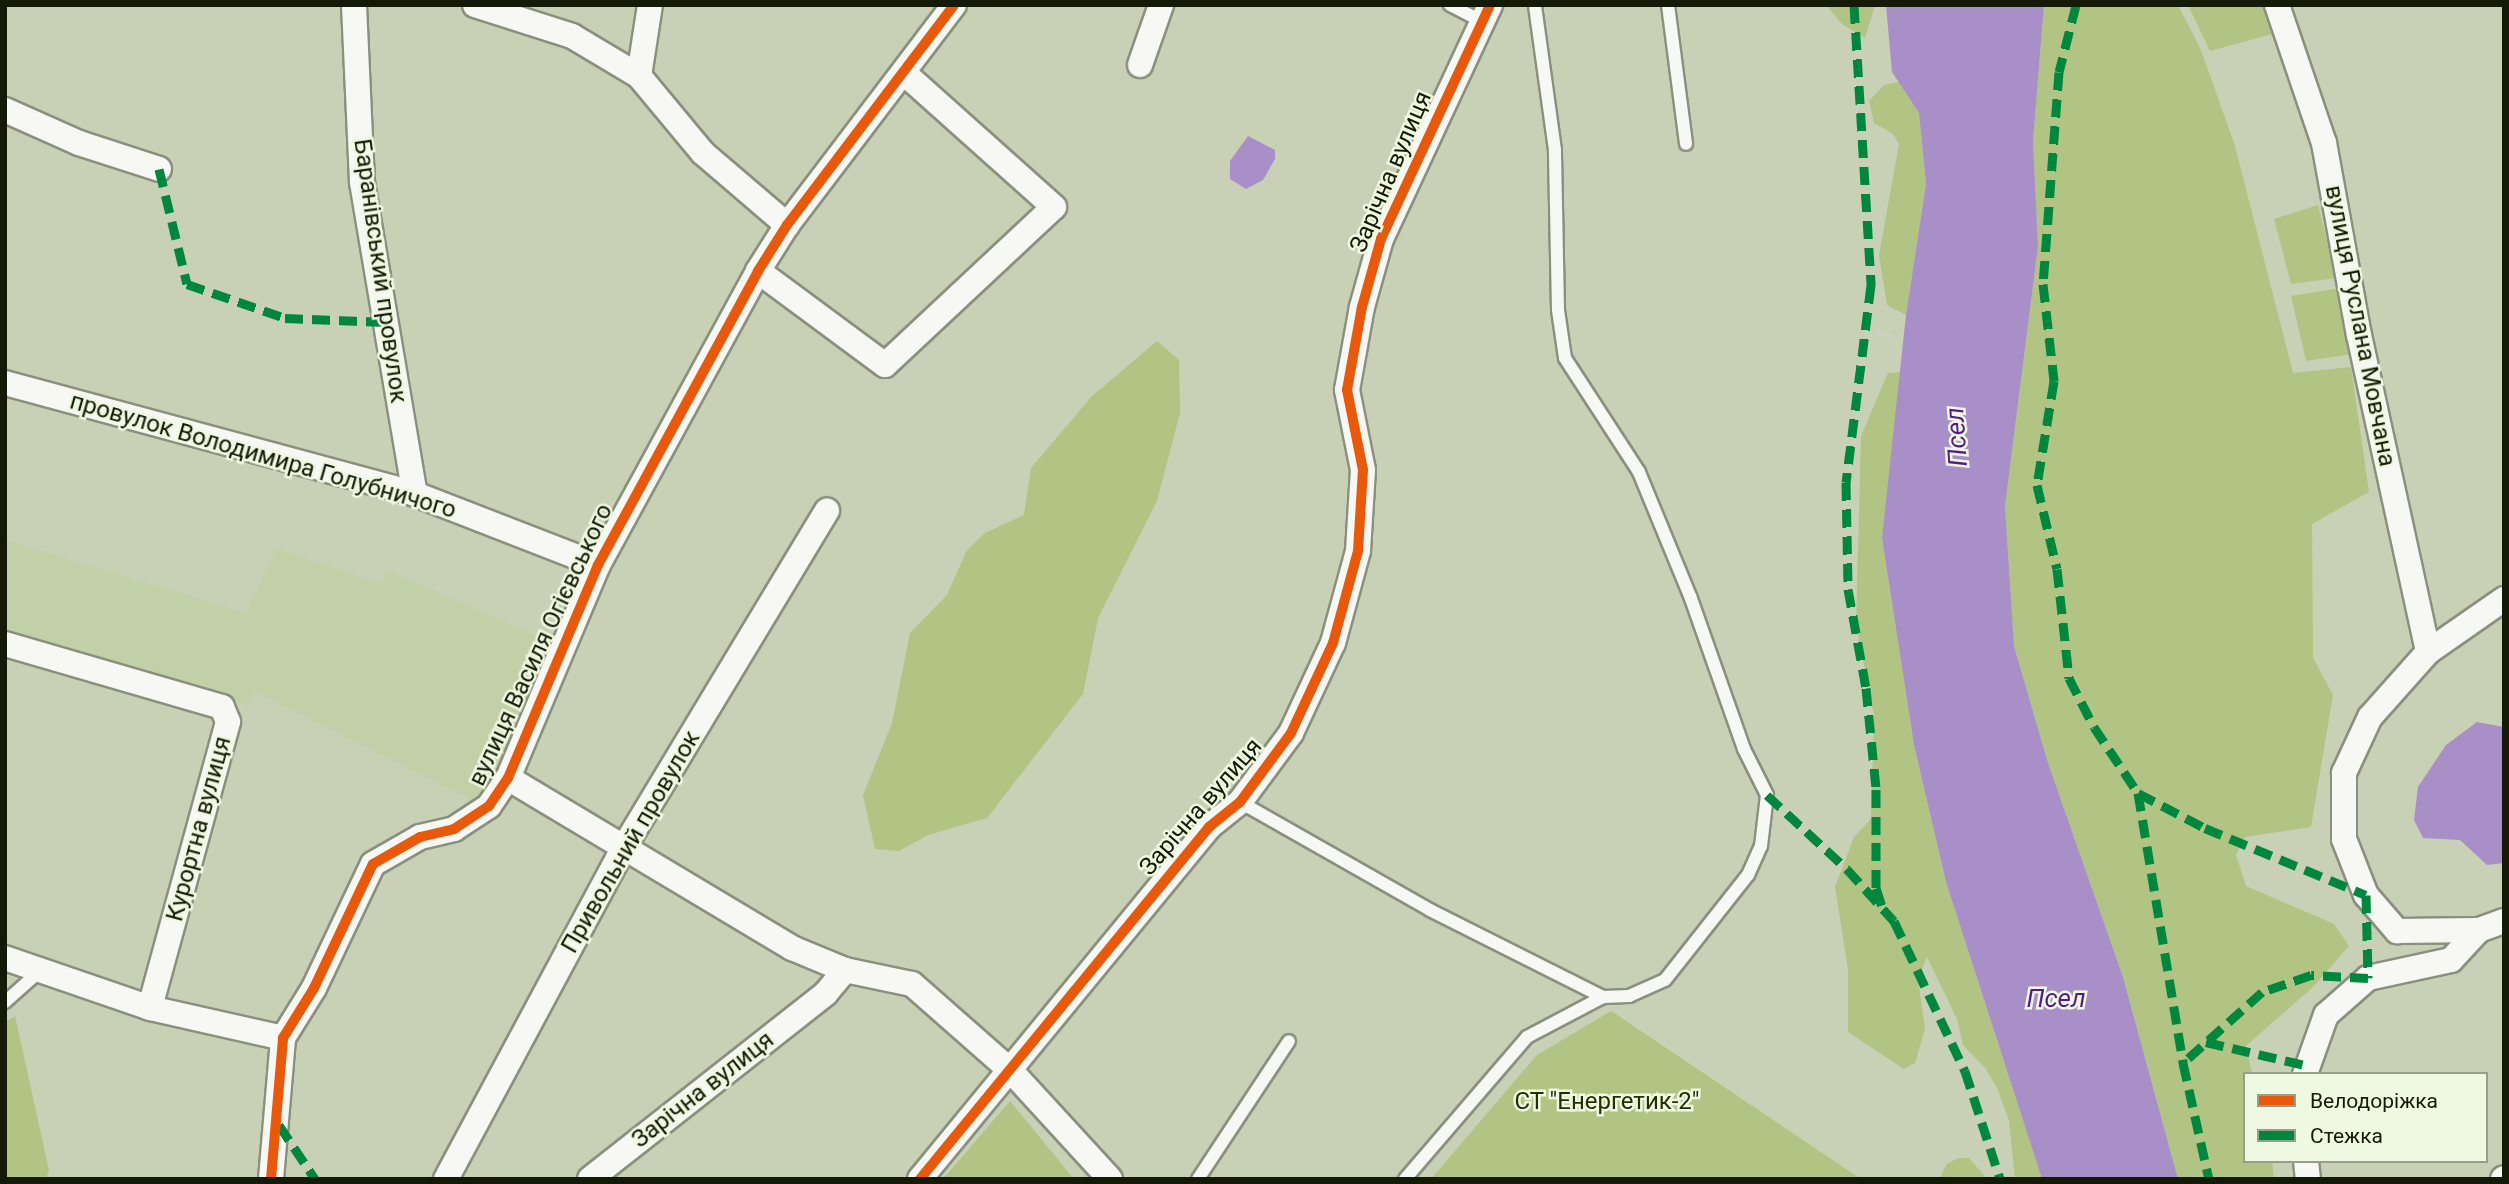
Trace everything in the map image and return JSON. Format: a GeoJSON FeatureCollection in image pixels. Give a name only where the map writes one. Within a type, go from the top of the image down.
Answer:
{"type":"FeatureCollection","features":[{"type":"Feature","properties":{"kind":"street","name":"Баранівський провулок"},"geometry":{"type":"LineString","coordinates":[[354,5],[362,182],[415,494]]}},
{"type":"Feature","properties":{"kind":"street"},"geometry":{"type":"LineString","coordinates":[[475,5],[572,36],[639,76],[703,153],[787,225]]}},
{"type":"Feature","properties":{"kind":"street"},"geometry":{"type":"LineString","coordinates":[[639,76],[650,5]]}},
{"type":"Feature","properties":{"kind":"street","name":"вулиця Василя Огієвського"},"geometry":{"type":"LineString","coordinates":[[271,1179],[284,1038],[314,988],[373,864],[420,837],[454,829],[489,806],[508,778],[598,565],[758,271],[787,225],[905,74],[954,5]]}},
{"type":"Feature","properties":{"kind":"street"},"geometry":{"type":"LineString","coordinates":[[1140,65],[1161,5]]}},
{"type":"Feature","properties":{"kind":"street","name":"вулиця Руслана Мовчана"},"geometry":{"type":"LineString","coordinates":[[2277,5],[2324,143],[2359,335],[2428,652]]}},
{"type":"Feature","properties":{"kind":"street","name":"Зарічна вулиця"},"geometry":{"type":"LineString","coordinates":[[920,1179],[1012,1072],[1209,827],[1240,802],[1292,733],[1334,643],[1358,551],[1363,470],[1347,390],[1362,307],[1381,239],[1486,13]]}},
{"type":"Feature","properties":{"kind":"street"},"geometry":{"type":"LineString","coordinates":[[758,271],[885,365],[1054,206],[905,74]]}},
{"type":"Feature","properties":{"kind":"street"},"geometry":{"type":"LineString","coordinates":[[5,110],[79,143],[159,169]]}},
{"type":"Feature","properties":{"kind":"street","name":"провулок Володимира Голубничого"},"geometry":{"type":"LineString","coordinates":[[5,383],[415,494],[598,565]]}},
{"type":"Feature","properties":{"kind":"street","name":"Привольний провулок"},"geometry":{"type":"LineString","coordinates":[[446,1179],[624,847],[827,511]]}},
{"type":"Feature","properties":{"kind":"street"},"geometry":{"type":"LineString","coordinates":[[2504,599],[2428,652],[2370,717],[2344,773],[2344,839],[2366,895],[2397,931],[2479,930],[2504,922]]}},
{"type":"Feature","properties":{"kind":"street","name":"Курортна вулиця"},"geometry":{"type":"LineString","coordinates":[[5,644],[222,707],[228,722],[150,1008]]}},
{"type":"Feature","properties":{"kind":"street"},"geometry":{"type":"LineString","coordinates":[[508,778],[732,916],[845,970],[912,984],[1012,1072],[1110,1179]]}},
{"type":"Feature","properties":{"kind":"street"},"geometry":{"type":"LineString","coordinates":[[2306,1072],[2326,1015],[2368,978],[2451,960],[2479,930]]}},
{"type":"Feature","properties":{"kind":"street"},"geometry":{"type":"LineString","coordinates":[[5,958],[150,1008],[284,1038]]}},
{"type":"Feature","properties":{"kind":"street","name":"Зарічна вулиця"},"geometry":{"type":"LineString","coordinates":[[590,1179],[826,993],[845,970]]}},
{"type":"Feature","properties":{"kind":"lane"},"geometry":{"type":"LineString","coordinates":[[1450,5],[1486,13]]}},
{"type":"Feature","properties":{"kind":"lane"},"geometry":{"type":"LineString","coordinates":[[1405,1179],[1527,1037],[1603,997],[1629,996],[1665,980],[1748,875],[1761,846],[1767,795],[1744,749],[1690,596],[1639,472],[1565,358],[1558,310],[1555,150],[1535,5]]}},
{"type":"Feature","properties":{"kind":"lane"},"geometry":{"type":"LineString","coordinates":[[1668,5],[1686,144]]}},
{"type":"Feature","properties":{"kind":"lane"},"geometry":{"type":"LineString","coordinates":[[1240,802],[1430,910],[1603,997]]}},
{"type":"Feature","properties":{"kind":"lane"},"geometry":{"type":"LineString","coordinates":[[5,1002],[43,969]]}},
{"type":"Feature","properties":{"kind":"lane"},"geometry":{"type":"LineString","coordinates":[[1198,1179],[1289,1041]]}},
{"type":"Feature","properties":{"kind":"path"},"geometry":{"type":"LineString","coordinates":[[1877,332],[1892,337]]}},
{"type":"Feature","properties":{"kind":"shaded area"},"geometry":{"type":"Polygon","coordinates":[[[5,540],[246,613],[277,549],[382,584],[388,571],[560,646],[480,804],[254,691],[249,706],[5,631],[5,540]]]}},
{"type":"Feature","properties":{"kind":"green space"},"geometry":{"type":"Polygon","coordinates":[[[1826,5],[1875,5],[1865,38],[1842,24],[1826,5]]]}},
{"type":"Feature","properties":{"kind":"green space"},"geometry":{"type":"Polygon","coordinates":[[[2044,5],[2178,5],[2201,50],[2235,146],[2293,373],[2351,367],[2369,492],[2312,524],[2313,658],[2333,695],[2311,827],[2245,837],[2236,855],[2246,886],[2334,924],[2349,946],[2314,986],[2246,1046],[2252,1072],[2243,1072],[2243,1163],[2272,1163],[2274,1179],[2178,1179],[2123,977],[2048,763],[2014,646],[2005,506],[2038,246],[2033,141],[2044,5]]]}},
{"type":"Feature","properties":{"kind":"green space"},"geometry":{"type":"Polygon","coordinates":[[[2188,5],[2263,5],[2272,34],[2210,51],[2188,5]]]}},
{"type":"Feature","properties":{"kind":"green space"},"geometry":{"type":"Polygon","coordinates":[[[1899,82],[1919,113],[1926,184],[1906,315],[1887,305],[1879,255],[1899,144],[1893,134],[1874,123],[1869,101],[1884,85],[1899,82]]]}},
{"type":"Feature","properties":{"kind":"green space"},"geometry":{"type":"Polygon","coordinates":[[[2318,205],[2336,278],[2291,284],[2274,219],[2318,205]]]}},
{"type":"Feature","properties":{"kind":"green space"},"geometry":{"type":"Polygon","coordinates":[[[2340,288],[2352,354],[2306,361],[2291,296],[2340,288]]]}},
{"type":"Feature","properties":{"kind":"green space"},"geometry":{"type":"Polygon","coordinates":[[[1157,341],[1179,360],[1180,413],[1157,501],[1098,618],[1083,694],[987,818],[928,835],[899,851],[875,849],[863,795],[892,723],[910,633],[947,595],[967,550],[985,533],[1024,515],[1031,468],[1091,397],[1157,341]]]}},
{"type":"Feature","properties":{"kind":"green space"},"geometry":{"type":"Polygon","coordinates":[[[1903,372],[1882,538],[1914,745],[1946,882],[2042,1179],[2015,1179],[2009,1120],[1997,1088],[1986,1069],[1963,1045],[1957,1019],[1927,957],[1918,979],[1925,1029],[1915,1063],[1904,1069],[1848,1032],[1848,970],[1835,887],[1854,837],[1871,819],[1874,715],[1856,625],[1861,436],[1888,373],[1903,372]]]}},
{"type":"Feature","properties":{"kind":"green space","name":"СТ \"Енергетик-2\""},"geometry":{"type":"Polygon","coordinates":[[[1611,1011],[1861,1179],[1431,1179],[1537,1055],[1611,1011]]]}},
{"type":"Feature","properties":{"kind":"green space"},"geometry":{"type":"Polygon","coordinates":[[[15,1016],[49,1170],[46,1179],[5,1179],[5,1022],[15,1016]]]}},
{"type":"Feature","properties":{"kind":"green space"},"geometry":{"type":"Polygon","coordinates":[[[1010,1101],[1074,1179],[943,1179],[1010,1101]]]}},
{"type":"Feature","properties":{"kind":"green space"},"geometry":{"type":"Polygon","coordinates":[[[1958,1158],[1969,1158],[1987,1179],[1939,1179],[1947,1164],[1958,1158]]]}},
{"type":"Feature","properties":{"kind":"water","name":"Псел"},"geometry":{"type":"Polygon","coordinates":[[[1886,5],[2044,5],[2033,141],[2038,246],[2005,506],[2014,646],[2048,763],[2123,977],[2178,1179],[2042,1179],[1946,882],[1914,745],[1882,538],[1906,315],[1926,184],[1919,113],[1892,72],[1886,5]]]}},
{"type":"Feature","properties":{"kind":"water"},"geometry":{"type":"Polygon","coordinates":[[[1248,136],[1275,150],[1275,159],[1263,180],[1246,189],[1230,179],[1230,161],[1248,136]]]}},
{"type":"Feature","properties":{"kind":"water"},"geometry":{"type":"Polygon","coordinates":[[[2477,722],[2504,727],[2504,863],[2487,865],[2460,840],[2423,838],[2414,820],[2418,787],[2446,745],[2477,722]]]}},
{"type":"Feature","properties":{"kind":"marked path"},"geometry":{"type":"LineString","coordinates":[[1854,5],[1871,285],[1846,482],[1848,589],[1866,688],[1876,789],[1876,888],[1883,909]]}},
{"type":"Feature","properties":{"kind":"marked path"},"geometry":{"type":"LineString","coordinates":[[2076,5],[2059,72],[2043,284],[2054,381],[2037,485],[2057,569],[2069,678],[2094,727],[2138,793],[2205,828],[2366,895],[2368,978],[2311,975],[2262,992],[2183,1063]]}},
{"type":"Feature","properties":{"kind":"marked path"},"geometry":{"type":"LineString","coordinates":[[159,169],[187,284],[285,318],[386,322]]}},
{"type":"Feature","properties":{"kind":"marked path"},"geometry":{"type":"LineString","coordinates":[[2138,793],[2183,1063],[2209,1179]]}},
{"type":"Feature","properties":{"kind":"marked path"},"geometry":{"type":"LineString","coordinates":[[1767,795],[1847,869],[1894,921],[1965,1071],[2000,1179]]}},
{"type":"Feature","properties":{"kind":"marked path"},"geometry":{"type":"LineString","coordinates":[[2206,1042],[2305,1065]]}},
{"type":"Feature","properties":{"kind":"marked path"},"geometry":{"type":"LineString","coordinates":[[279,1125],[315,1179]]}},
{"type":"Feature","properties":{"kind":"cycle path"},"geometry":{"type":"LineString","coordinates":[[271,1179],[283,1038],[314,988],[373,864],[420,837],[454,829],[489,806],[508,778],[598,565],[758,271],[787,225],[954,5]]}},
{"type":"Feature","properties":{"kind":"cycle path"},"geometry":{"type":"LineString","coordinates":[[920,1179],[1209,827],[1240,802],[1291,733],[1333,643],[1358,551],[1363,470],[1347,390],[1362,307],[1381,239],[1490,5]]}}]}
